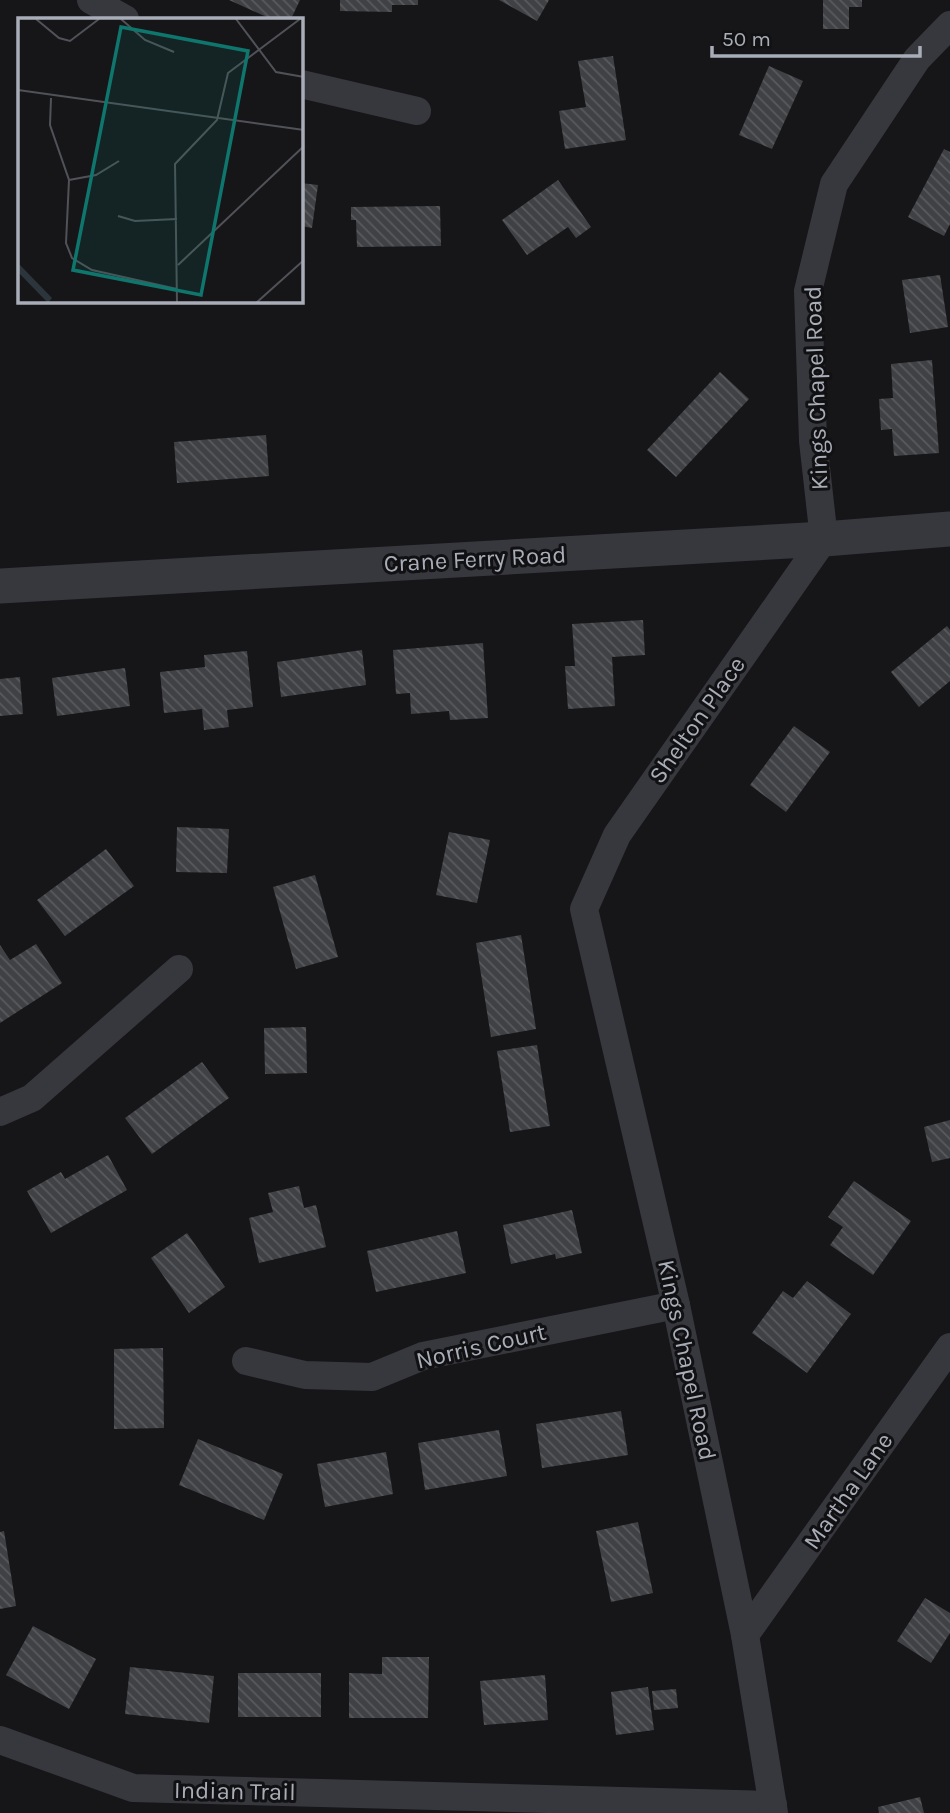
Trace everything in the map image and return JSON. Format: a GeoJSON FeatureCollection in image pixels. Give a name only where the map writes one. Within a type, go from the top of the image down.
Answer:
{"type":"FeatureCollection","features":[{"type":"Feature","properties":{"kind":"street"},"geometry":{"type":"LineString","coordinates":[[90,0],[123,18]]}},
{"type":"Feature","properties":{"kind":"street","name":"Kings Chapel Road"},"geometry":{"type":"LineString","coordinates":[[824,539],[813,441],[808,292],[830,197],[834,184],[917,59],[950,25]]}},
{"type":"Feature","properties":{"kind":"street"},"geometry":{"type":"LineString","coordinates":[[303,84],[417,111]]}},
{"type":"Feature","properties":{"kind":"street","name":"Crane Ferry Road"},"geometry":{"type":"LineString","coordinates":[[0,586],[824,539],[950,529]]}},
{"type":"Feature","properties":{"kind":"street","name":"Shelton Place"},"geometry":{"type":"LineString","coordinates":[[584,909],[617,835],[824,539]]}},
{"type":"Feature","properties":{"kind":"street","name":"Kings Chapel Road"},"geometry":{"type":"LineString","coordinates":[[584,909],[676,1305],[745,1635],[774,1809]]}},
{"type":"Feature","properties":{"kind":"street"},"geometry":{"type":"LineString","coordinates":[[0,1112],[32,1098],[179,969]]}},
{"type":"Feature","properties":{"kind":"street","name":"Norris Court"},"geometry":{"type":"LineString","coordinates":[[246,1361],[305,1375],[372,1377],[423,1356],[676,1305]]}},
{"type":"Feature","properties":{"kind":"street","name":"Martha Lane"},"geometry":{"type":"LineString","coordinates":[[745,1635],[950,1348]]}},
{"type":"Feature","properties":{"kind":"street","name":"Indian Trail"},"geometry":{"type":"LineString","coordinates":[[0,1740],[132,1788],[774,1809]]}},
{"type":"Feature","properties":{"kind":"building"},"geometry":{"type":"Polygon","coordinates":[[[229,0],[300,0],[291,18],[269,18],[229,0]]]}},
{"type":"Feature","properties":{"kind":"building"},"geometry":{"type":"Polygon","coordinates":[[[340,0],[418,0],[418,5],[392,5],[392,12],[340,11],[340,0]]]}},
{"type":"Feature","properties":{"kind":"building"},"geometry":{"type":"Polygon","coordinates":[[[499,0],[549,0],[537,21],[499,0]]]}},
{"type":"Feature","properties":{"kind":"building"},"geometry":{"type":"Polygon","coordinates":[[[823,0],[862,0],[862,7],[849,7],[849,29],[823,29],[823,0]]]}},
{"type":"Feature","properties":{"kind":"building"},"geometry":{"type":"Polygon","coordinates":[[[613,56],[626,140],[565,149],[559,111],[586,107],[578,61],[613,56]]]}},
{"type":"Feature","properties":{"kind":"building"},"geometry":{"type":"Polygon","coordinates":[[[769,66],[803,81],[772,149],[739,135],[769,66]]]}},
{"type":"Feature","properties":{"kind":"building"},"geometry":{"type":"Polygon","coordinates":[[[944,149],[950,152],[950,224],[944,236],[908,217],[944,149]]]}},
{"type":"Feature","properties":{"kind":"building"},"geometry":{"type":"Polygon","coordinates":[[[558,180],[591,227],[576,238],[568,227],[527,255],[502,220],[558,180]]]}},
{"type":"Feature","properties":{"kind":"building"},"geometry":{"type":"Polygon","coordinates":[[[303,183],[318,185],[312,228],[303,226],[303,183]]]}},
{"type":"Feature","properties":{"kind":"building"},"geometry":{"type":"Polygon","coordinates":[[[440,206],[441,246],[357,247],[356,220],[351,220],[351,207],[440,206]]]}},
{"type":"Feature","properties":{"kind":"building"},"geometry":{"type":"Polygon","coordinates":[[[940,275],[948,327],[910,333],[902,280],[940,275]]]}},
{"type":"Feature","properties":{"kind":"building"},"geometry":{"type":"Polygon","coordinates":[[[932,360],[939,453],[894,456],[892,429],[881,430],[879,399],[893,398],[891,364],[932,360]]]}},
{"type":"Feature","properties":{"kind":"building"},"geometry":{"type":"Polygon","coordinates":[[[720,372],[749,399],[676,477],[647,450],[720,372]]]}},
{"type":"Feature","properties":{"kind":"building"},"geometry":{"type":"Polygon","coordinates":[[[266,435],[269,476],[177,483],[174,442],[266,435]]]}},
{"type":"Feature","properties":{"kind":"building"},"geometry":{"type":"Polygon","coordinates":[[[643,620],[645,655],[612,657],[615,706],[568,709],[565,666],[575,666],[572,624],[643,620]]]}},
{"type":"Feature","properties":{"kind":"building"},"geometry":{"type":"Polygon","coordinates":[[[947,626],[950,630],[950,681],[919,707],[891,672],[947,626]]]}},
{"type":"Feature","properties":{"kind":"building"},"geometry":{"type":"Polygon","coordinates":[[[483,643],[488,718],[450,720],[449,711],[411,714],[410,693],[396,694],[393,650],[483,643]]]}},
{"type":"Feature","properties":{"kind":"building"},"geometry":{"type":"Polygon","coordinates":[[[362,650],[366,685],[281,697],[277,662],[362,650]]]}},
{"type":"Feature","properties":{"kind":"building"},"geometry":{"type":"Polygon","coordinates":[[[247,651],[253,707],[227,710],[229,727],[204,730],[202,709],[164,713],[160,672],[205,667],[204,655],[247,651]]]}},
{"type":"Feature","properties":{"kind":"building"},"geometry":{"type":"Polygon","coordinates":[[[125,668],[130,706],[57,716],[52,678],[125,668]]]}},
{"type":"Feature","properties":{"kind":"building"},"geometry":{"type":"Polygon","coordinates":[[[20,677],[23,714],[0,716],[0,679],[20,677]]]}},
{"type":"Feature","properties":{"kind":"building"},"geometry":{"type":"Polygon","coordinates":[[[794,726],[830,752],[786,812],[750,785],[794,726]]]}},
{"type":"Feature","properties":{"kind":"building"},"geometry":{"type":"Polygon","coordinates":[[[177,827],[229,829],[227,873],[176,872],[177,827]]]}},
{"type":"Feature","properties":{"kind":"building"},"geometry":{"type":"Polygon","coordinates":[[[449,832],[490,840],[477,903],[436,895],[449,832]]]}},
{"type":"Feature","properties":{"kind":"building"},"geometry":{"type":"Polygon","coordinates":[[[106,849],[134,886],[65,936],[37,900],[106,849]]]}},
{"type":"Feature","properties":{"kind":"building"},"geometry":{"type":"Polygon","coordinates":[[[315,875],[338,957],[296,969],[273,887],[315,875]]]}},
{"type":"Feature","properties":{"kind":"building"},"geometry":{"type":"Polygon","coordinates":[[[521,935],[536,1029],[491,1037],[476,943],[521,935]]]}},
{"type":"Feature","properties":{"kind":"building"},"geometry":{"type":"Polygon","coordinates":[[[36,944],[62,983],[0,1023],[0,945],[10,960],[36,944]]]}},
{"type":"Feature","properties":{"kind":"building"},"geometry":{"type":"Polygon","coordinates":[[[306,1027],[307,1073],[265,1074],[264,1028],[306,1027]]]}},
{"type":"Feature","properties":{"kind":"building"},"geometry":{"type":"Polygon","coordinates":[[[537,1045],[550,1126],[510,1132],[497,1051],[537,1045]]]}},
{"type":"Feature","properties":{"kind":"building"},"geometry":{"type":"Polygon","coordinates":[[[202,1062],[229,1098],[152,1154],[125,1118],[202,1062]]]}},
{"type":"Feature","properties":{"kind":"building"},"geometry":{"type":"Polygon","coordinates":[[[950,1120],[950,1158],[932,1162],[924,1127],[950,1120]]]}},
{"type":"Feature","properties":{"kind":"building"},"geometry":{"type":"Polygon","coordinates":[[[108,1155],[127,1190],[51,1233],[27,1191],[61,1172],[65,1179],[108,1155]]]}},
{"type":"Feature","properties":{"kind":"building"},"geometry":{"type":"Polygon","coordinates":[[[854,1181],[911,1221],[873,1275],[830,1245],[843,1227],[828,1217],[854,1181]]]}},
{"type":"Feature","properties":{"kind":"building"},"geometry":{"type":"Polygon","coordinates":[[[299,1186],[304,1208],[316,1205],[326,1247],[259,1263],[249,1218],[273,1212],[268,1193],[299,1186]]]}},
{"type":"Feature","properties":{"kind":"building"},"geometry":{"type":"Polygon","coordinates":[[[572,1210],[582,1253],[556,1259],[555,1254],[511,1264],[503,1225],[572,1210]]]}},
{"type":"Feature","properties":{"kind":"building"},"geometry":{"type":"Polygon","coordinates":[[[457,1231],[466,1273],[376,1292],[367,1251],[457,1231]]]}},
{"type":"Feature","properties":{"kind":"building"},"geometry":{"type":"Polygon","coordinates":[[[187,1233],[225,1287],[189,1313],[151,1258],[187,1233]]]}},
{"type":"Feature","properties":{"kind":"building"},"geometry":{"type":"Polygon","coordinates":[[[807,1281],[851,1314],[807,1373],[752,1333],[783,1291],[793,1298],[807,1281]]]}},
{"type":"Feature","properties":{"kind":"building"},"geometry":{"type":"Polygon","coordinates":[[[163,1348],[164,1428],[114,1429],[114,1349],[163,1348]]]}},
{"type":"Feature","properties":{"kind":"building"},"geometry":{"type":"Polygon","coordinates":[[[621,1411],[628,1455],[542,1468],[536,1424],[621,1411]]]}},
{"type":"Feature","properties":{"kind":"building"},"geometry":{"type":"Polygon","coordinates":[[[499,1430],[507,1476],[425,1490],[418,1443],[499,1430]]]}},
{"type":"Feature","properties":{"kind":"building"},"geometry":{"type":"Polygon","coordinates":[[[198,1439],[283,1474],[264,1520],[179,1485],[198,1439]]]}},
{"type":"Feature","properties":{"kind":"building"},"geometry":{"type":"Polygon","coordinates":[[[386,1452],[393,1494],[325,1507],[317,1464],[386,1452]]]}},
{"type":"Feature","properties":{"kind":"building"},"geometry":{"type":"Polygon","coordinates":[[[638,1522],[653,1593],[611,1602],[596,1531],[638,1522]]]}},
{"type":"Feature","properties":{"kind":"building"},"geometry":{"type":"Polygon","coordinates":[[[4,1531],[16,1606],[0,1609],[0,1532],[4,1531]]]}},
{"type":"Feature","properties":{"kind":"building"},"geometry":{"type":"Polygon","coordinates":[[[925,1598],[950,1613],[950,1633],[931,1663],[897,1641],[925,1598]]]}},
{"type":"Feature","properties":{"kind":"building"},"geometry":{"type":"Polygon","coordinates":[[[33,1626],[96,1659],[69,1709],[6,1675],[33,1626]]]}},
{"type":"Feature","properties":{"kind":"building"},"geometry":{"type":"Polygon","coordinates":[[[382,1657],[429,1657],[428,1718],[349,1718],[349,1673],[382,1674],[382,1657]]]}},
{"type":"Feature","properties":{"kind":"building"},"geometry":{"type":"Polygon","coordinates":[[[130,1667],[214,1676],[209,1723],[125,1714],[130,1667]]]}},
{"type":"Feature","properties":{"kind":"building"},"geometry":{"type":"Polygon","coordinates":[[[238,1673],[321,1673],[321,1717],[238,1717],[238,1673]]]}},
{"type":"Feature","properties":{"kind":"building"},"geometry":{"type":"Polygon","coordinates":[[[545,1675],[548,1720],[484,1725],[480,1681],[545,1675]]]}},
{"type":"Feature","properties":{"kind":"building"},"geometry":{"type":"Polygon","coordinates":[[[648,1687],[654,1730],[616,1735],[611,1692],[648,1687]]]}},
{"type":"Feature","properties":{"kind":"building"},"geometry":{"type":"Polygon","coordinates":[[[676,1689],[678,1708],[654,1710],[652,1691],[676,1689]]]}},
{"type":"Feature","properties":{"kind":"building"},"geometry":{"type":"Polygon","coordinates":[[[920,1797],[924,1813],[879,1813],[878,1807],[920,1797]]]}}]}
